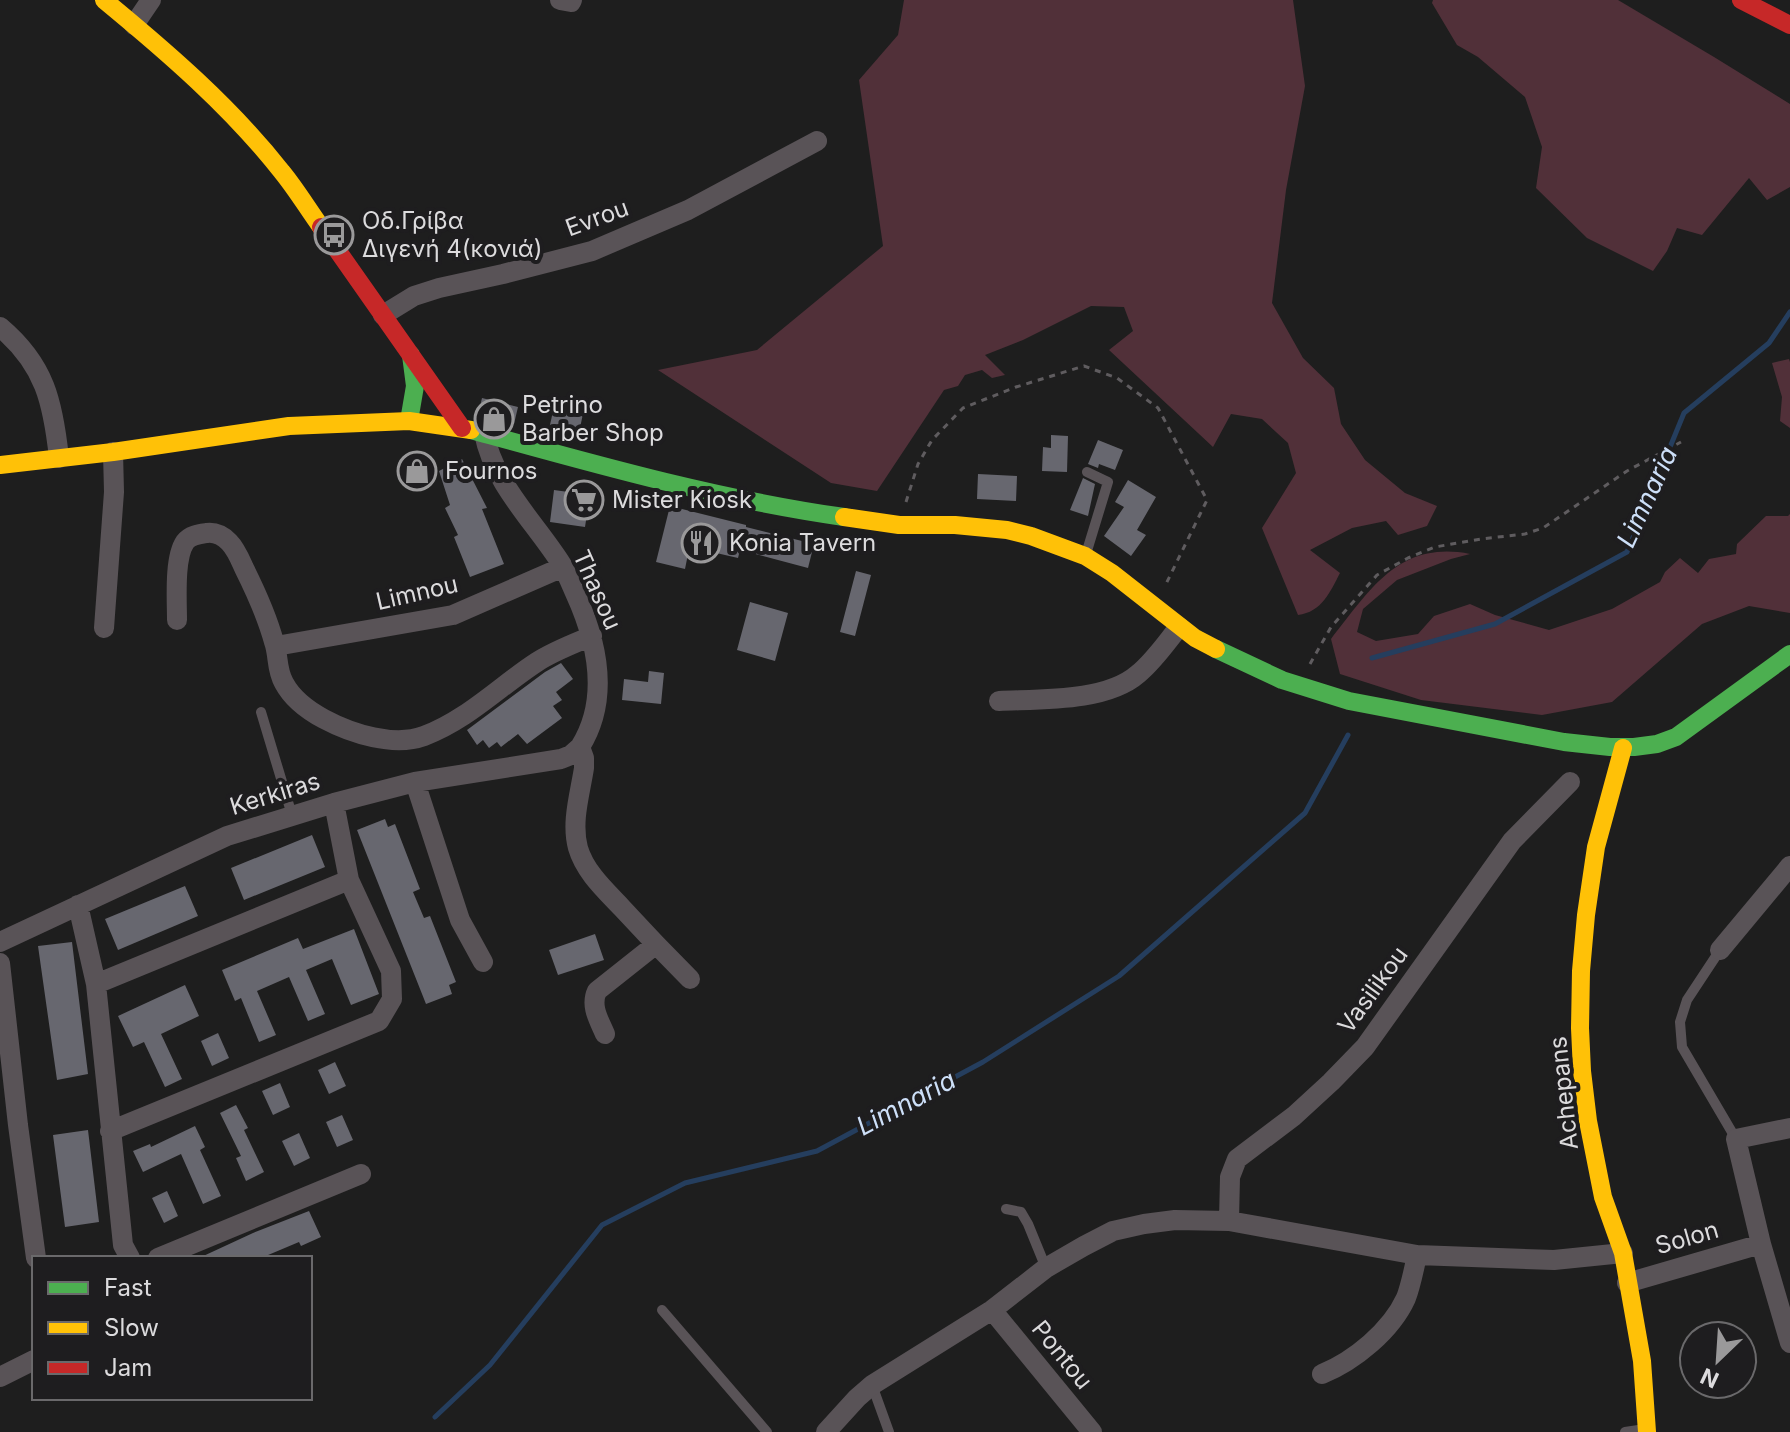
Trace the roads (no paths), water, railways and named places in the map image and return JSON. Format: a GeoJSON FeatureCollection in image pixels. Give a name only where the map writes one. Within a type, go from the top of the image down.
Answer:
{"type":"FeatureCollection","features":[{"type":"Feature","properties":{"kind":"main road"},"geometry":{"type":"LineString","coordinates":[[104,0],[232,115],[282,172],[462,428]]}},
{"type":"Feature","properties":{"kind":"main road"},"geometry":{"type":"LineString","coordinates":[[1741,0],[1790,25]]}},
{"type":"Feature","properties":{"kind":"main road"},"geometry":{"type":"LineString","coordinates":[[409,421],[415,386],[411,355]]}},
{"type":"Feature","properties":{"kind":"main road"},"geometry":{"type":"LineString","coordinates":[[0,465],[289,426],[409,421],[462,428],[703,492],[899,525],[955,525],[1007,530],[1031,536],[1085,556],[1112,573],[1179,627],[1225,654],[1298,685],[1349,701],[1564,742],[1623,748],[1659,743],[1702,721],[1723,701],[1790,654]]}},
{"type":"Feature","properties":{"kind":"main road","name":"Achepans"},"geometry":{"type":"LineString","coordinates":[[1623,748],[1596,847],[1581,971],[1580,1028],[1582,1071],[1594,1158],[1603,1197],[1623,1253],[1642,1361],[1647,1430]]}},
{"type":"Feature","properties":{"kind":"street"},"geometry":{"type":"LineString","coordinates":[[134,25],[151,0]]}},
{"type":"Feature","properties":{"kind":"street"},"geometry":{"type":"LineString","coordinates":[[560,0],[572,0]]}},
{"type":"Feature","properties":{"kind":"street","name":"Evrou"},"geometry":{"type":"LineString","coordinates":[[383,315],[414,296],[439,288],[592,251],[688,210],[817,141]]}},
{"type":"Feature","properties":{"kind":"street"},"geometry":{"type":"LineString","coordinates":[[0,327],[18,342],[39,374],[55,420],[59,458]]}},
{"type":"Feature","properties":{"kind":"street","name":"Thasou"},"geometry":{"type":"LineString","coordinates":[[484,433],[496,472],[563,567],[592,636],[598,692],[590,727],[580,747],[584,768],[575,829],[584,864],[655,945],[690,979]]}},
{"type":"Feature","properties":{"kind":"street"},"geometry":{"type":"LineString","coordinates":[[104,628],[114,492],[113,452]]}},
{"type":"Feature","properties":{"kind":"street"},"geometry":{"type":"LineString","coordinates":[[177,620],[178,568],[183,545],[190,537],[211,533],[221,535],[237,553],[264,608],[276,646],[277,665],[286,686],[316,715],[377,738],[423,736],[455,720],[536,662],[592,636]]}},
{"type":"Feature","properties":{"kind":"street","name":"Limnou"},"geometry":{"type":"LineString","coordinates":[[276,646],[453,615],[563,567]]}},
{"type":"Feature","properties":{"kind":"street"},"geometry":{"type":"LineString","coordinates":[[999,701],[1072,697],[1120,685],[1144,669],[1179,627]]}},
{"type":"Feature","properties":{"kind":"street","name":"Kerkiras"},"geometry":{"type":"LineString","coordinates":[[0,942],[227,836],[415,782],[561,759],[580,747]]}},
{"type":"Feature","properties":{"kind":"street"},"geometry":{"type":"LineString","coordinates":[[415,782],[460,920],[483,962]]}},
{"type":"Feature","properties":{"kind":"street","name":"Vasilikou"},"geometry":{"type":"LineString","coordinates":[[1229,1221],[1230,1177],[1237,1159],[1294,1116],[1365,1047],[1512,841],[1570,782]]}},
{"type":"Feature","properties":{"kind":"street"},"geometry":{"type":"LineString","coordinates":[[110,1131],[379,1021],[392,999],[391,971],[349,880],[334,803]]}},
{"type":"Feature","properties":{"kind":"street"},"geometry":{"type":"LineString","coordinates":[[1720,950],[1790,866]]}},
{"type":"Feature","properties":{"kind":"street"},"geometry":{"type":"LineString","coordinates":[[96,984],[349,880]]}},
{"type":"Feature","properties":{"kind":"street"},"geometry":{"type":"LineString","coordinates":[[78,905],[96,984],[123,1245],[129,1256]]}},
{"type":"Feature","properties":{"kind":"street"},"geometry":{"type":"LineString","coordinates":[[605,1034],[594,1007],[594,996],[655,945]]}},
{"type":"Feature","properties":{"kind":"street"},"geometry":{"type":"LineString","coordinates":[[0,963],[9,1129],[36,1256]]}},
{"type":"Feature","properties":{"kind":"street"},"geometry":{"type":"LineString","coordinates":[[1790,1128],[1736,1139],[1761,1244],[1790,1343]]}},
{"type":"Feature","properties":{"kind":"street"},"geometry":{"type":"LineString","coordinates":[[163,1256],[361,1174]]}},
{"type":"Feature","properties":{"kind":"street"},"geometry":{"type":"LineString","coordinates":[[826,1432],[872,1385],[992,1310],[1046,1268],[1113,1231],[1144,1224],[1175,1220],[1229,1221],[1417,1255],[1554,1260],[1623,1253]]}},
{"type":"Feature","properties":{"kind":"street","name":"Solon"},"geometry":{"type":"LineString","coordinates":[[1627,1283],[1761,1244]]}},
{"type":"Feature","properties":{"kind":"street"},"geometry":{"type":"LineString","coordinates":[[1322,1374],[1356,1357],[1397,1313],[1406,1298],[1417,1255]]}},
{"type":"Feature","properties":{"kind":"street","name":"Pontou"},"geometry":{"type":"LineString","coordinates":[[992,1310],[1092,1432]]}},
{"type":"Feature","properties":{"kind":"street"},"geometry":{"type":"LineString","coordinates":[[0,1377],[32,1361]]}},
{"type":"Feature","properties":{"kind":"lane"},"geometry":{"type":"LineString","coordinates":[[1085,556],[1108,482],[1087,472]]}},
{"type":"Feature","properties":{"kind":"lane"},"geometry":{"type":"LineString","coordinates":[[261,712],[292,815]]}},
{"type":"Feature","properties":{"kind":"lane"},"geometry":{"type":"LineString","coordinates":[[1720,950],[1687,1000],[1680,1022],[1682,1047],[1736,1139]]}},
{"type":"Feature","properties":{"kind":"lane"},"geometry":{"type":"LineString","coordinates":[[1006,1209],[1021,1212],[1046,1268]]}},
{"type":"Feature","properties":{"kind":"lane"},"geometry":{"type":"LineString","coordinates":[[662,1310],[767,1432]]}},
{"type":"Feature","properties":{"kind":"lane"},"geometry":{"type":"LineString","coordinates":[[872,1385],[889,1432]]}},
{"type":"Feature","properties":{"kind":"lane"},"geometry":{"type":"LineString","coordinates":[[1625,1432],[1647,1430]]}},
{"type":"Feature","properties":{"kind":"waterway","name":"Limnaria"},"geometry":{"type":"LineString","coordinates":[[1372,658],[1495,624],[1627,552],[1684,413],[1769,343],[1790,312]]}},
{"type":"Feature","properties":{"kind":"waterway","name":"Limnaria"},"geometry":{"type":"LineString","coordinates":[[435,1417],[490,1365],[602,1225],[685,1183],[817,1151],[983,1062],[1119,976],[1305,813],[1348,735]]}},
{"type":"Feature","properties":{"kind":"place","name":"Οδ.Γρίβα Διγενή 4(κονιά)"},"geometry":{"type":"Point","coordinates":[334,235]}},
{"type":"Feature","properties":{"kind":"place","name":"Petrino Barber Shop"},"geometry":{"type":"Point","coordinates":[494,419]}},
{"type":"Feature","properties":{"kind":"place","name":"Fournos"},"geometry":{"type":"Point","coordinates":[417,471]}},
{"type":"Feature","properties":{"kind":"place","name":"Mister Kiosk"},"geometry":{"type":"Point","coordinates":[584,500]}},
{"type":"Feature","properties":{"kind":"place","name":"Konia Tavern"},"geometry":{"type":"Point","coordinates":[701,543]}}]}
